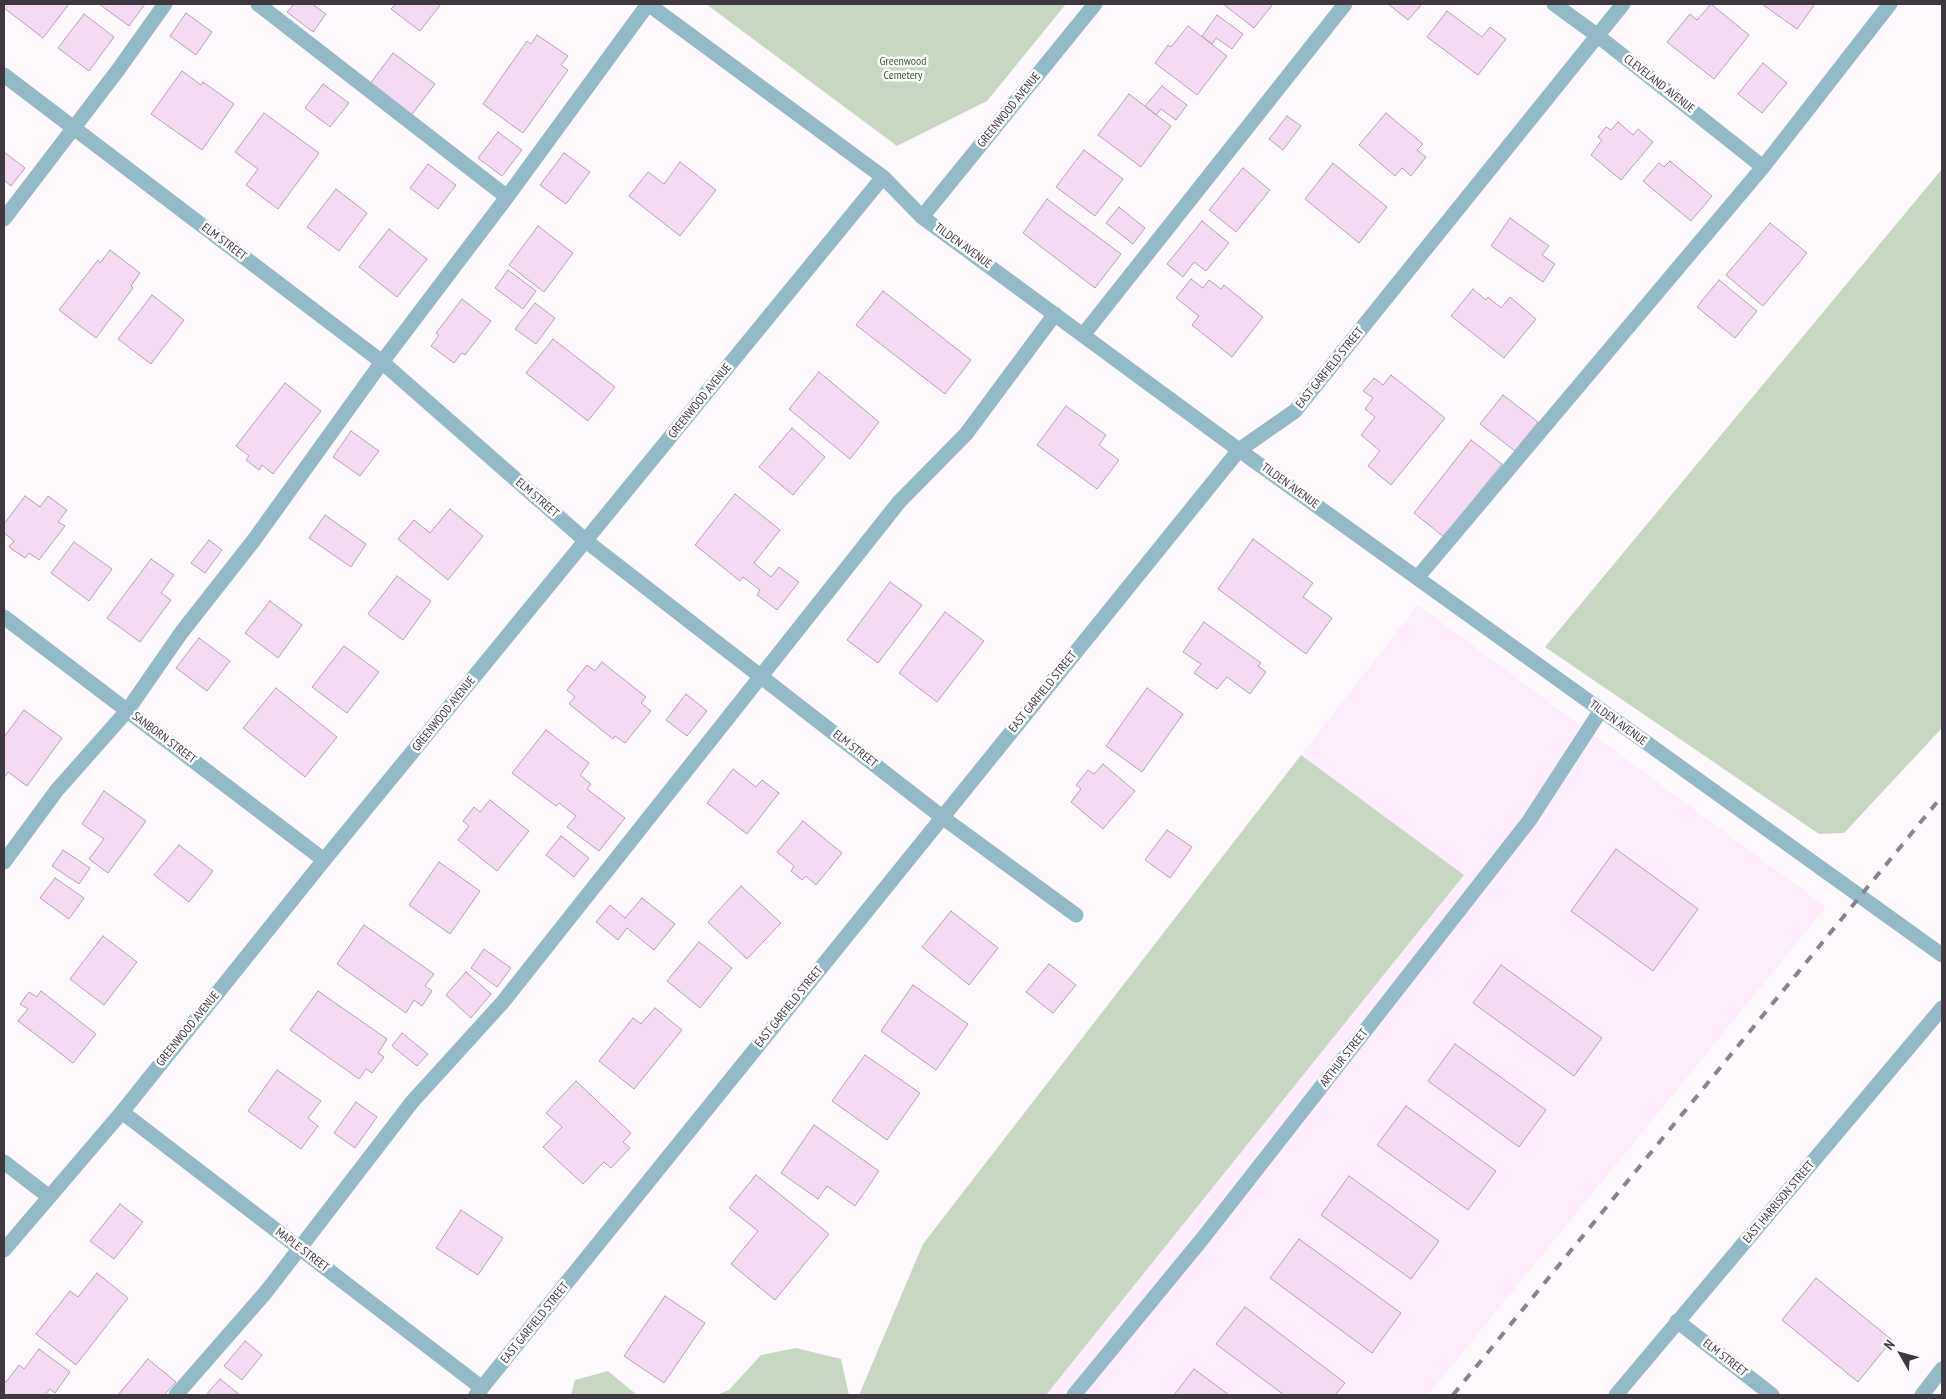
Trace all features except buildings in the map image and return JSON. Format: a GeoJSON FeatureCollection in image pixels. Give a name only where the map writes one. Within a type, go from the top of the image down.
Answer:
{"type":"FeatureCollection","features":[{"type":"Feature","properties":{"kind":"street"},"geometry":{"type":"LineString","coordinates":[[4,219],[118,70],[165,4]]}},
{"type":"Feature","properties":{"kind":"street"},"geometry":{"type":"LineString","coordinates":[[258,4],[507,197]]}},
{"type":"Feature","properties":{"kind":"street"},"geometry":{"type":"LineString","coordinates":[[4,862],[57,790],[127,711],[181,633],[254,540],[382,362],[507,197],[648,4]]}},
{"type":"Feature","properties":{"kind":"street","name":"TILDEN AVENUE"},"geometry":{"type":"LineString","coordinates":[[648,4],[883,177],[922,216],[1239,450],[1942,955]]}},
{"type":"Feature","properties":{"kind":"street","name":"GREENWOOD AVENUE"},"geometry":{"type":"LineString","coordinates":[[922,216],[1095,4]]}},
{"type":"Feature","properties":{"kind":"street"},"geometry":{"type":"LineString","coordinates":[[1083,335],[1345,4]]}},
{"type":"Feature","properties":{"kind":"street","name":"CLEVELAND AVENUE"},"geometry":{"type":"LineString","coordinates":[[1554,4],[1598,36],[1763,167]]}},
{"type":"Feature","properties":{"kind":"street","name":"EAST GARFIELD STREET"},"geometry":{"type":"LineString","coordinates":[[479,1392],[1239,450],[1295,411],[1623,4]]}},
{"type":"Feature","properties":{"kind":"street"},"geometry":{"type":"LineString","coordinates":[[1417,578],[1763,167],[1890,4]]}},
{"type":"Feature","properties":{"kind":"street","name":"ELM STREET"},"geometry":{"type":"LineString","coordinates":[[4,75],[382,362],[586,541],[942,817],[1076,915]]}},
{"type":"Feature","properties":{"kind":"street","name":"GREENWOOD AVENUE"},"geometry":{"type":"LineString","coordinates":[[4,1250],[48,1196],[122,1112],[324,860],[883,177]]}},
{"type":"Feature","properties":{"kind":"street"},"geometry":{"type":"LineString","coordinates":[[176,1395],[266,1292],[412,1102],[502,1003],[899,502],[966,434],[1055,314]]}},
{"type":"Feature","properties":{"kind":"street","name":"SANBORN STREET"},"geometry":{"type":"LineString","coordinates":[[4,617],[324,860]]}},
{"type":"Feature","properties":{"kind":"street","name":"ARTHUR STREET"},"geometry":{"type":"LineString","coordinates":[[1074,1395],[1203,1238],[1529,821],[1601,710]]}},
{"type":"Feature","properties":{"kind":"street","name":"EAST HARRISON STREET"},"geometry":{"type":"LineString","coordinates":[[1616,1395],[1942,1008]]}},
{"type":"Feature","properties":{"kind":"street","name":"MAPLE STREET"},"geometry":{"type":"LineString","coordinates":[[122,1112],[300,1248],[479,1392]]}},
{"type":"Feature","properties":{"kind":"street"},"geometry":{"type":"LineString","coordinates":[[4,1162],[48,1196]]}},
{"type":"Feature","properties":{"kind":"street","name":"ELM STREET"},"geometry":{"type":"LineString","coordinates":[[1677,1321],[1772,1395]]}},
{"type":"Feature","properties":{"kind":"street"},"geometry":{"type":"LineString","coordinates":[[1922,1395],[1942,1369]]}},
{"type":"Feature","properties":{"kind":"shaded area"},"geometry":{"type":"Polygon","coordinates":[[[1418,605],[1826,907],[1428,1395],[1046,1395],[1464,875],[1301,755],[1418,605]]]}},
{"type":"Feature","properties":{"kind":"green space","name":"Greenwood Cemetery"},"geometry":{"type":"Polygon","coordinates":[[[706,4],[1066,4],[987,101],[897,146],[706,4]]]}},
{"type":"Feature","properties":{"kind":"green space"},"geometry":{"type":"Polygon","coordinates":[[[1942,169],[1942,728],[1844,833],[1819,834],[1545,647],[1942,169]]]}},
{"type":"Feature","properties":{"kind":"green space"},"geometry":{"type":"Polygon","coordinates":[[[1301,755],[1464,875],[1046,1395],[859,1395],[923,1244],[1301,755]]]}},
{"type":"Feature","properties":{"kind":"green space"},"geometry":{"type":"Polygon","coordinates":[[[796,1348],[841,1359],[849,1395],[716,1395],[729,1390],[761,1355],[796,1348]]]}},
{"type":"Feature","properties":{"kind":"green space"},"geometry":{"type":"Polygon","coordinates":[[[608,1371],[637,1395],[571,1395],[575,1380],[608,1371]]]}},
{"type":"Feature","properties":{"kind":"railway"},"geometry":{"type":"LineString","coordinates":[[1453,1395],[1942,796]]}}]}
